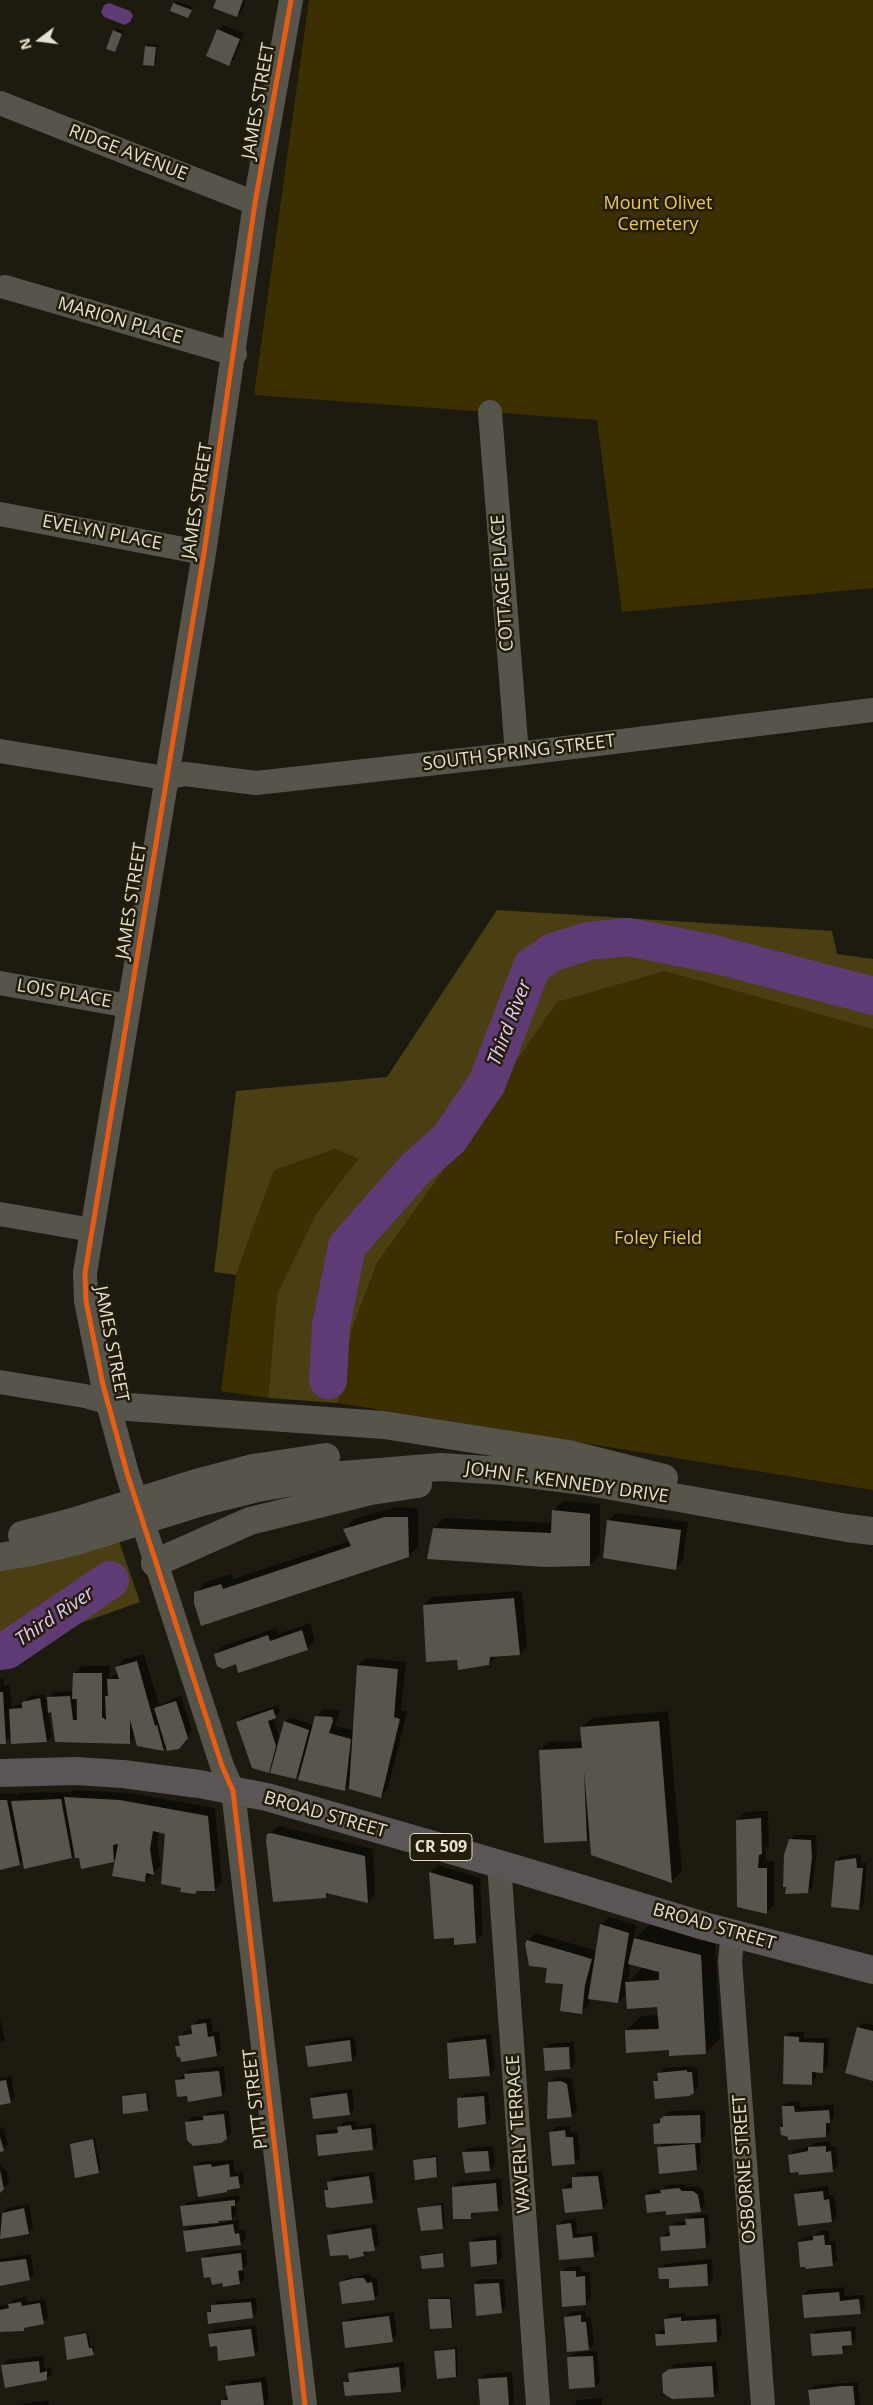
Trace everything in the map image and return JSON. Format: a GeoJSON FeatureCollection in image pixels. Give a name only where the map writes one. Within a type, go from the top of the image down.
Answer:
{"type":"FeatureCollection","features":[{"type":"Feature","properties":{"kind":"main road"},"geometry":{"type":"LineString","coordinates":[[107,1402],[141,1408],[384,1425],[569,1454],[664,1478]]}},
{"type":"Feature","properties":{"kind":"main road","name":"JOHN F. KENNEDY DRIVE"},"geometry":{"type":"LineString","coordinates":[[0,1538],[28,1534],[55,1527],[196,1483],[253,1468],[380,1452],[440,1451],[506,1456],[664,1478],[873,1512]]}},
{"type":"Feature","properties":{"kind":"main road","name":"JOHN F. KENNEDY DRIVE"},"geometry":{"type":"LineString","coordinates":[[0,1557],[32,1552],[77,1541],[202,1502],[258,1488],[319,1477],[440,1467],[504,1471],[584,1481],[873,1531]]}},
{"type":"Feature","properties":{"kind":"main road"},"geometry":{"type":"LineString","coordinates":[[151,1552],[250,1522],[371,1491],[460,1478],[584,1481]]}},
{"type":"Feature","properties":{"kind":"main road","name":"BROAD STREET"},"geometry":{"type":"LineString","coordinates":[[0,1773],[76,1771],[104,1773],[199,1784],[267,1797],[733,1933],[873,1970]]}},
{"type":"Feature","properties":{"kind":"street","name":"JAMES STREET"},"geometry":{"type":"LineString","coordinates":[[233,1791],[222,1766],[151,1552],[127,1473],[107,1402],[86,1301],[85,1273],[204,552],[235,354],[255,203],[291,0]]}},
{"type":"Feature","properties":{"kind":"street","name":"RIDGE AVENUE"},"geometry":{"type":"LineString","coordinates":[[0,103],[255,203]]}},
{"type":"Feature","properties":{"kind":"street","name":"MARION PLACE"},"geometry":{"type":"LineString","coordinates":[[5,287],[235,354]]}},
{"type":"Feature","properties":{"kind":"street","name":"COTTAGE PLACE"},"geometry":{"type":"LineString","coordinates":[[490,412],[516,754]]}},
{"type":"Feature","properties":{"kind":"street","name":"EVELYN PLACE"},"geometry":{"type":"LineString","coordinates":[[0,514],[204,552]]}},
{"type":"Feature","properties":{"kind":"street","name":"SOUTH SPRING STREET"},"geometry":{"type":"LineString","coordinates":[[0,751],[166,778],[185,774],[256,783],[516,754],[873,710]]}},
{"type":"Feature","properties":{"kind":"street","name":"LOIS PLACE"},"geometry":{"type":"LineString","coordinates":[[0,983],[129,1006]]}},
{"type":"Feature","properties":{"kind":"street"},"geometry":{"type":"LineString","coordinates":[[0,1214],[92,1230]]}},
{"type":"Feature","properties":{"kind":"street"},"geometry":{"type":"LineString","coordinates":[[0,1382],[85,1396],[107,1402]]}},
{"type":"Feature","properties":{"kind":"street","name":"PITT STREET"},"geometry":{"type":"LineString","coordinates":[[233,1791],[305,2405]]}},
{"type":"Feature","properties":{"kind":"street","name":"WAVERLY TERRACE"},"geometry":{"type":"LineString","coordinates":[[499,1864],[538,2405]]}},
{"type":"Feature","properties":{"kind":"street","name":"OSBORNE STREET"},"geometry":{"type":"LineString","coordinates":[[733,1933],[730,1962],[763,2405]]}},
{"type":"Feature","properties":{"kind":"green space","name":"Mount Olivet Cemetery"},"geometry":{"type":"Polygon","coordinates":[[[309,0],[873,0],[873,588],[622,612],[597,420],[254,395],[309,0]]]}},
{"type":"Feature","properties":{"kind":"green space","name":"Foley Field"},"geometry":{"type":"Polygon","coordinates":[[[614,944],[873,1010],[873,1490],[338,1403],[352,1329],[377,1263],[494,1100],[517,1060],[543,963],[614,944]]]}},
{"type":"Feature","properties":{"kind":"green space"},"geometry":{"type":"Polygon","coordinates":[[[336,1149],[358,1159],[316,1214],[277,1294],[268,1398],[221,1391],[236,1275],[274,1170],[336,1149]]]}},
{"type":"Feature","properties":{"kind":"shaded area"},"geometry":{"type":"Polygon","coordinates":[[[109,3],[130,11],[133,16],[130,22],[125,25],[104,17],[101,12],[104,5],[109,3]]]}},
{"type":"Feature","properties":{"kind":"shaded area"},"geometry":{"type":"Polygon","coordinates":[[[497,910],[832,931],[837,954],[873,959],[873,1029],[665,971],[557,1002],[517,1060],[494,1100],[377,1263],[352,1329],[338,1403],[268,1398],[277,1294],[316,1214],[358,1159],[336,1149],[274,1170],[236,1275],[214,1272],[236,1091],[387,1077],[497,910]]]}},
{"type":"Feature","properties":{"kind":"shaded area"},"geometry":{"type":"Polygon","coordinates":[[[119,1541],[140,1602],[81,1623],[0,1668],[0,1564],[119,1541]]]}},
{"type":"Feature","properties":{"kind":"building"},"geometry":{"type":"Polygon","coordinates":[[[216,0],[243,0],[237,17],[213,8],[216,0]]]}},
{"type":"Feature","properties":{"kind":"building"},"geometry":{"type":"Polygon","coordinates":[[[173,3],[192,10],[188,18],[170,11],[173,3]]]}},
{"type":"Feature","properties":{"kind":"building"},"geometry":{"type":"Polygon","coordinates":[[[217,29],[240,39],[229,66],[206,56],[217,29]]]}},
{"type":"Feature","properties":{"kind":"building"},"geometry":{"type":"Polygon","coordinates":[[[113,30],[122,34],[115,52],[106,49],[113,30]]]}},
{"type":"Feature","properties":{"kind":"building"},"geometry":{"type":"Polygon","coordinates":[[[145,46],[156,47],[154,66],[143,65],[145,46]]]}},
{"type":"Feature","properties":{"kind":"building"},"geometry":{"type":"Polygon","coordinates":[[[552,1510],[590,1514],[590,1566],[545,1567],[427,1559],[433,1528],[551,1533],[552,1510]]]}},
{"type":"Feature","properties":{"kind":"building"},"geometry":{"type":"Polygon","coordinates":[[[385,1517],[408,1517],[409,1557],[201,1626],[194,1603],[194,1592],[221,1584],[223,1589],[351,1546],[343,1529],[385,1517]]]}},
{"type":"Feature","properties":{"kind":"building"},"geometry":{"type":"Polygon","coordinates":[[[607,1520],[681,1530],[676,1570],[603,1558],[607,1520]]]}},
{"type":"Feature","properties":{"kind":"building"},"geometry":{"type":"Polygon","coordinates":[[[514,1598],[520,1655],[490,1657],[489,1665],[458,1670],[457,1660],[426,1662],[423,1605],[514,1598]]]}},
{"type":"Feature","properties":{"kind":"building"},"geometry":{"type":"Polygon","coordinates":[[[302,1630],[308,1650],[238,1673],[236,1664],[223,1669],[217,1666],[214,1654],[268,1635],[270,1641],[302,1630]]]}},
{"type":"Feature","properties":{"kind":"building"},"geometry":{"type":"Polygon","coordinates":[[[137,1661],[164,1751],[137,1746],[130,1720],[130,1744],[55,1742],[51,1712],[48,1713],[47,1697],[70,1696],[73,1720],[77,1720],[77,1699],[72,1699],[73,1673],[102,1673],[102,1717],[106,1720],[105,1696],[108,1696],[107,1679],[119,1679],[115,1667],[137,1661]]]}},
{"type":"Feature","properties":{"kind":"building"},"geometry":{"type":"Polygon","coordinates":[[[357,1665],[398,1669],[394,1717],[400,1719],[381,1798],[349,1789],[357,1665]]]}},
{"type":"Feature","properties":{"kind":"building"},"geometry":{"type":"Polygon","coordinates":[[[0,1692],[3,1692],[6,1744],[0,1744],[0,1692]]]}},
{"type":"Feature","properties":{"kind":"building"},"geometry":{"type":"Polygon","coordinates":[[[40,1698],[47,1742],[11,1744],[9,1709],[22,1708],[22,1702],[40,1698]]]}},
{"type":"Feature","properties":{"kind":"building"},"geometry":{"type":"Polygon","coordinates":[[[176,1701],[188,1738],[179,1749],[167,1751],[154,1708],[176,1701]]]}},
{"type":"Feature","properties":{"kind":"building"},"geometry":{"type":"Polygon","coordinates":[[[273,1709],[276,1718],[268,1721],[276,1746],[269,1773],[252,1768],[236,1722],[273,1709]]]}},
{"type":"Feature","properties":{"kind":"building"},"geometry":{"type":"Polygon","coordinates":[[[315,1716],[332,1717],[333,1721],[329,1733],[351,1739],[345,1791],[298,1780],[315,1716]]]}},
{"type":"Feature","properties":{"kind":"building"},"geometry":{"type":"Polygon","coordinates":[[[284,1721],[309,1730],[296,1779],[270,1773],[284,1721]]]}},
{"type":"Feature","properties":{"kind":"building"},"geometry":{"type":"Polygon","coordinates":[[[659,1721],[672,1883],[591,1855],[584,1770],[587,1841],[544,1843],[539,1750],[582,1748],[580,1727],[659,1721]]]}},
{"type":"Feature","properties":{"kind":"building"},"geometry":{"type":"Polygon","coordinates":[[[64,1797],[120,1800],[208,1816],[215,1891],[197,1891],[195,1894],[180,1892],[181,1888],[161,1884],[165,1834],[153,1831],[150,1849],[154,1875],[146,1873],[145,1882],[112,1876],[118,1844],[113,1845],[114,1862],[81,1869],[79,1858],[75,1858],[64,1797]]]}},
{"type":"Feature","properties":{"kind":"building"},"geometry":{"type":"Polygon","coordinates":[[[61,1799],[72,1858],[24,1869],[11,1801],[61,1799]]]}},
{"type":"Feature","properties":{"kind":"building"},"geometry":{"type":"Polygon","coordinates":[[[0,1800],[7,1800],[20,1865],[0,1870],[0,1800]]]}},
{"type":"Feature","properties":{"kind":"building"},"geometry":{"type":"Polygon","coordinates":[[[761,1818],[762,1854],[759,1855],[758,1868],[767,1868],[767,1914],[737,1907],[736,1820],[761,1818]]]}},
{"type":"Feature","properties":{"kind":"building"},"geometry":{"type":"Polygon","coordinates":[[[271,1833],[365,1856],[368,1903],[326,1893],[326,1898],[273,1902],[266,1840],[267,1834],[271,1833]]]}},
{"type":"Feature","properties":{"kind":"building"},"geometry":{"type":"Polygon","coordinates":[[[789,1839],[811,1840],[812,1857],[808,1893],[785,1894],[786,1887],[783,1887],[784,1855],[789,1839]]]}},
{"type":"Feature","properties":{"kind":"building"},"geometry":{"type":"Polygon","coordinates":[[[856,1858],[857,1868],[863,1868],[859,1910],[831,1907],[835,1861],[856,1858]]]}},
{"type":"Feature","properties":{"kind":"building"},"geometry":{"type":"Polygon","coordinates":[[[429,1872],[473,1885],[476,1943],[454,1945],[454,1938],[434,1939],[429,1872]]]}},
{"type":"Feature","properties":{"kind":"building"},"geometry":{"type":"Polygon","coordinates":[[[600,1924],[629,1933],[618,2003],[588,1999],[600,1924]]]}},
{"type":"Feature","properties":{"kind":"building"},"geometry":{"type":"Polygon","coordinates":[[[634,1938],[701,1955],[706,2054],[669,2056],[669,2050],[626,2053],[625,2030],[659,2029],[657,2007],[627,2009],[625,1982],[659,1980],[659,1972],[628,1964],[634,1938]]]}},
{"type":"Feature","properties":{"kind":"building"},"geometry":{"type":"Polygon","coordinates":[[[527,1940],[592,1959],[585,1985],[582,2014],[560,2011],[563,1984],[545,1983],[547,1968],[529,1966],[525,1944],[527,1940]]]}},
{"type":"Feature","properties":{"kind":"building"},"geometry":{"type":"Polygon","coordinates":[[[206,2023],[208,2037],[214,2036],[217,2056],[181,2062],[180,2057],[177,2057],[175,2046],[180,2046],[178,2036],[192,2034],[191,2025],[206,2023]]]}},
{"type":"Feature","properties":{"kind":"building"},"geometry":{"type":"Polygon","coordinates":[[[857,2027],[873,2031],[873,2081],[845,2073],[857,2027]]]}},
{"type":"Feature","properties":{"kind":"building"},"geometry":{"type":"Polygon","coordinates":[[[784,2036],[799,2037],[799,2042],[824,2043],[823,2073],[812,2072],[812,2085],[783,2084],[784,2036]]]}},
{"type":"Feature","properties":{"kind":"building"},"geometry":{"type":"Polygon","coordinates":[[[486,2039],[490,2076],[449,2079],[447,2043],[486,2039]]]}},
{"type":"Feature","properties":{"kind":"building"},"geometry":{"type":"Polygon","coordinates":[[[350,2040],[352,2061],[308,2067],[305,2046],[350,2040]]]}},
{"type":"Feature","properties":{"kind":"building"},"geometry":{"type":"Polygon","coordinates":[[[569,2047],[570,2069],[545,2071],[543,2048],[569,2047]]]}},
{"type":"Feature","properties":{"kind":"building"},"geometry":{"type":"Polygon","coordinates":[[[687,2070],[687,2072],[692,2072],[694,2093],[689,2096],[655,2099],[653,2081],[658,2081],[657,2073],[687,2070]]]}},
{"type":"Feature","properties":{"kind":"building"},"geometry":{"type":"Polygon","coordinates":[[[219,2071],[222,2096],[188,2102],[187,2096],[177,2097],[175,2080],[185,2079],[184,2074],[219,2071]]]}},
{"type":"Feature","properties":{"kind":"building"},"geometry":{"type":"Polygon","coordinates":[[[6,2080],[11,2103],[0,2105],[0,2081],[6,2080]]]}},
{"type":"Feature","properties":{"kind":"building"},"geometry":{"type":"Polygon","coordinates":[[[561,2081],[567,2084],[572,2117],[547,2119],[548,2082],[561,2081]]]}},
{"type":"Feature","properties":{"kind":"building"},"geometry":{"type":"Polygon","coordinates":[[[146,2093],[148,2111],[123,2114],[122,2096],[146,2093]]]}},
{"type":"Feature","properties":{"kind":"building"},"geometry":{"type":"Polygon","coordinates":[[[347,2093],[350,2115],[313,2119],[310,2098],[347,2093]]]}},
{"type":"Feature","properties":{"kind":"building"},"geometry":{"type":"Polygon","coordinates":[[[484,2096],[486,2124],[458,2128],[457,2098],[484,2096]]]}},
{"type":"Feature","properties":{"kind":"building"},"geometry":{"type":"Polygon","coordinates":[[[782,2106],[794,2106],[795,2112],[829,2110],[830,2123],[826,2123],[826,2137],[788,2140],[788,2137],[781,2135],[780,2127],[783,2127],[782,2106]]]}},
{"type":"Feature","properties":{"kind":"building"},"geometry":{"type":"Polygon","coordinates":[[[224,2114],[227,2139],[221,2143],[193,2146],[187,2140],[185,2122],[203,2120],[203,2116],[224,2114]]]}},
{"type":"Feature","properties":{"kind":"building"},"geometry":{"type":"Polygon","coordinates":[[[700,2115],[701,2143],[654,2144],[653,2124],[660,2123],[660,2119],[664,2116],[700,2115]]]}},
{"type":"Feature","properties":{"kind":"building"},"geometry":{"type":"Polygon","coordinates":[[[351,2125],[352,2130],[371,2128],[373,2150],[318,2156],[316,2135],[338,2133],[337,2127],[351,2125]]]}},
{"type":"Feature","properties":{"kind":"building"},"geometry":{"type":"Polygon","coordinates":[[[565,2130],[566,2137],[573,2137],[575,2164],[552,2166],[549,2132],[565,2130]]]}},
{"type":"Feature","properties":{"kind":"building"},"geometry":{"type":"Polygon","coordinates":[[[0,2137],[4,2151],[0,2152],[0,2137]]]}},
{"type":"Feature","properties":{"kind":"building"},"geometry":{"type":"Polygon","coordinates":[[[93,2139],[99,2173],[75,2178],[70,2144],[93,2139]]]}},
{"type":"Feature","properties":{"kind":"building"},"geometry":{"type":"Polygon","coordinates":[[[695,2144],[697,2170],[659,2174],[657,2147],[695,2144]]]}},
{"type":"Feature","properties":{"kind":"building"},"geometry":{"type":"Polygon","coordinates":[[[826,2146],[826,2152],[831,2151],[833,2172],[799,2175],[798,2172],[790,2173],[788,2155],[808,2151],[808,2147],[826,2146]]]}},
{"type":"Feature","properties":{"kind":"building"},"geometry":{"type":"Polygon","coordinates":[[[488,2151],[490,2171],[465,2173],[462,2152],[488,2151]]]}},
{"type":"Feature","properties":{"kind":"building"},"geometry":{"type":"Polygon","coordinates":[[[436,2157],[437,2177],[415,2180],[413,2160],[436,2157]]]}},
{"type":"Feature","properties":{"kind":"building"},"geometry":{"type":"Polygon","coordinates":[[[211,2164],[212,2167],[229,2164],[230,2177],[238,2176],[240,2188],[198,2197],[193,2166],[211,2164]]]}},
{"type":"Feature","properties":{"kind":"building"},"geometry":{"type":"Polygon","coordinates":[[[0,2170],[4,2189],[0,2193],[0,2170]]]}},
{"type":"Feature","properties":{"kind":"building"},"geometry":{"type":"Polygon","coordinates":[[[369,2176],[373,2203],[326,2207],[324,2190],[328,2190],[327,2182],[369,2176]]]}},
{"type":"Feature","properties":{"kind":"building"},"geometry":{"type":"Polygon","coordinates":[[[598,2176],[603,2209],[565,2213],[562,2189],[572,2188],[572,2177],[598,2176]]]}},
{"type":"Feature","properties":{"kind":"building"},"geometry":{"type":"Polygon","coordinates":[[[496,2183],[498,2211],[471,2213],[471,2219],[453,2219],[452,2187],[496,2183]]]}},
{"type":"Feature","properties":{"kind":"building"},"geometry":{"type":"Polygon","coordinates":[[[679,2188],[682,2191],[693,2191],[698,2195],[701,2212],[666,2215],[666,2211],[647,2213],[645,2195],[661,2193],[660,2190],[679,2188]]]}},
{"type":"Feature","properties":{"kind":"building"},"geometry":{"type":"Polygon","coordinates":[[[823,2191],[824,2200],[829,2199],[832,2222],[798,2226],[794,2194],[823,2191]]]}},
{"type":"Feature","properties":{"kind":"building"},"geometry":{"type":"Polygon","coordinates":[[[235,2200],[235,2206],[231,2206],[232,2220],[183,2226],[180,2206],[235,2200]]]}},
{"type":"Feature","properties":{"kind":"building"},"geometry":{"type":"Polygon","coordinates":[[[441,2205],[443,2229],[421,2231],[417,2208],[441,2205]]]}},
{"type":"Feature","properties":{"kind":"building"},"geometry":{"type":"Polygon","coordinates":[[[24,2208],[29,2234],[0,2239],[2,2213],[24,2208]]]}},
{"type":"Feature","properties":{"kind":"building"},"geometry":{"type":"Polygon","coordinates":[[[704,2218],[706,2248],[661,2251],[660,2237],[670,2236],[669,2226],[686,2225],[685,2219],[704,2218]]]}},
{"type":"Feature","properties":{"kind":"building"},"geometry":{"type":"Polygon","coordinates":[[[571,2223],[573,2238],[592,2236],[594,2257],[559,2260],[556,2225],[571,2223]]]}},
{"type":"Feature","properties":{"kind":"building"},"geometry":{"type":"Polygon","coordinates":[[[233,2224],[235,2234],[239,2233],[241,2245],[186,2252],[183,2231],[233,2224]]]}},
{"type":"Feature","properties":{"kind":"building"},"geometry":{"type":"Polygon","coordinates":[[[371,2228],[375,2251],[363,2252],[364,2256],[349,2259],[348,2255],[330,2256],[327,2235],[371,2228]]]}},
{"type":"Feature","properties":{"kind":"building"},"geometry":{"type":"Polygon","coordinates":[[[824,2235],[825,2245],[831,2245],[833,2266],[806,2269],[805,2267],[800,2267],[798,2242],[813,2240],[813,2236],[824,2235]]]}},
{"type":"Feature","properties":{"kind":"building"},"geometry":{"type":"Polygon","coordinates":[[[496,2240],[497,2264],[471,2267],[469,2242],[496,2240]]]}},
{"type":"Feature","properties":{"kind":"building"},"geometry":{"type":"Polygon","coordinates":[[[241,2253],[243,2270],[238,2271],[240,2284],[223,2287],[222,2283],[212,2285],[210,2277],[204,2278],[201,2258],[241,2253]]]}},
{"type":"Feature","properties":{"kind":"building"},"geometry":{"type":"Polygon","coordinates":[[[443,2253],[444,2267],[422,2269],[420,2256],[443,2253]]]}},
{"type":"Feature","properties":{"kind":"building"},"geometry":{"type":"Polygon","coordinates":[[[26,2259],[30,2280],[0,2286],[0,2262],[26,2259]]]}},
{"type":"Feature","properties":{"kind":"building"},"geometry":{"type":"Polygon","coordinates":[[[707,2264],[708,2286],[669,2288],[669,2279],[659,2279],[658,2268],[707,2264]]]}},
{"type":"Feature","properties":{"kind":"building"},"geometry":{"type":"Polygon","coordinates":[[[560,2271],[576,2271],[576,2277],[585,2276],[586,2305],[562,2307],[560,2271]]]}},
{"type":"Feature","properties":{"kind":"building"},"geometry":{"type":"Polygon","coordinates":[[[364,2278],[367,2283],[372,2282],[375,2300],[342,2304],[339,2282],[364,2278]]]}},
{"type":"Feature","properties":{"kind":"building"},"geometry":{"type":"Polygon","coordinates":[[[499,2283],[502,2313],[476,2316],[474,2284],[499,2283]]]}},
{"type":"Feature","properties":{"kind":"building"},"geometry":{"type":"Polygon","coordinates":[[[839,2292],[840,2301],[859,2299],[861,2314],[804,2318],[802,2295],[839,2292]]]}},
{"type":"Feature","properties":{"kind":"building"},"geometry":{"type":"Polygon","coordinates":[[[428,2299],[450,2299],[452,2328],[430,2329],[428,2299]]]}},
{"type":"Feature","properties":{"kind":"building"},"geometry":{"type":"Polygon","coordinates":[[[21,2302],[22,2306],[40,2303],[44,2324],[24,2328],[24,2331],[0,2332],[0,2310],[9,2308],[8,2304],[21,2302]]]}},
{"type":"Feature","properties":{"kind":"building"},"geometry":{"type":"Polygon","coordinates":[[[251,2302],[253,2318],[208,2324],[207,2312],[211,2312],[211,2305],[251,2302]]]}},
{"type":"Feature","properties":{"kind":"building"},"geometry":{"type":"Polygon","coordinates":[[[581,2315],[581,2322],[586,2322],[589,2350],[567,2352],[564,2317],[581,2315]]]}},
{"type":"Feature","properties":{"kind":"building"},"geometry":{"type":"Polygon","coordinates":[[[389,2316],[393,2342],[345,2348],[342,2322],[389,2316]]]}},
{"type":"Feature","properties":{"kind":"building"},"geometry":{"type":"Polygon","coordinates":[[[681,2317],[681,2321],[716,2319],[717,2342],[656,2346],[655,2334],[665,2334],[664,2319],[681,2317]]]}},
{"type":"Feature","properties":{"kind":"building"},"geometry":{"type":"Polygon","coordinates":[[[251,2329],[255,2356],[218,2361],[217,2346],[210,2347],[208,2334],[251,2329]]]}},
{"type":"Feature","properties":{"kind":"building"},"geometry":{"type":"Polygon","coordinates":[[[851,2331],[852,2345],[842,2346],[843,2354],[812,2356],[810,2334],[851,2331]]]}},
{"type":"Feature","properties":{"kind":"building"},"geometry":{"type":"Polygon","coordinates":[[[86,2333],[89,2348],[92,2348],[94,2355],[67,2360],[64,2337],[86,2333]]]}},
{"type":"Feature","properties":{"kind":"building"},"geometry":{"type":"Polygon","coordinates":[[[455,2349],[456,2377],[437,2379],[434,2351],[455,2349]]]}},
{"type":"Feature","properties":{"kind":"building"},"geometry":{"type":"Polygon","coordinates":[[[593,2356],[595,2387],[569,2389],[567,2357],[593,2356]]]}},
{"type":"Feature","properties":{"kind":"building"},"geometry":{"type":"Polygon","coordinates":[[[39,2361],[40,2373],[47,2371],[47,2380],[5,2388],[1,2365],[39,2361]]]}},
{"type":"Feature","properties":{"kind":"building"},"geometry":{"type":"Polygon","coordinates":[[[712,2366],[714,2397],[672,2399],[663,2393],[662,2374],[669,2369],[712,2366]]]}},
{"type":"Feature","properties":{"kind":"building"},"geometry":{"type":"Polygon","coordinates":[[[399,2367],[401,2392],[345,2396],[343,2382],[349,2382],[348,2373],[399,2367]]]}},
{"type":"Feature","properties":{"kind":"building"},"geometry":{"type":"Polygon","coordinates":[[[507,2377],[509,2405],[480,2405],[478,2379],[507,2377]]]}},
{"type":"Feature","properties":{"kind":"building"},"geometry":{"type":"Polygon","coordinates":[[[261,2382],[264,2405],[221,2405],[221,2400],[228,2400],[225,2386],[261,2382]]]}},
{"type":"Feature","properties":{"kind":"building"},"geometry":{"type":"Polygon","coordinates":[[[853,2386],[855,2405],[810,2405],[808,2390],[853,2386]]]}},
{"type":"Feature","properties":{"kind":"waterway","name":"Third River"},"geometry":{"type":"LineString","coordinates":[[328,1380],[331,1326],[347,1246],[416,1168],[449,1139],[487,1083],[532,966],[553,952],[588,941],[628,937],[714,954],[873,996]]}},
{"type":"Feature","properties":{"kind":"waterway","name":"Third River"},"geometry":{"type":"LineString","coordinates":[[0,1651],[7,1650],[110,1580]]}},
{"type":"Feature","properties":{"kind":"cycle path"},"geometry":{"type":"LineString","coordinates":[[291,0],[255,203],[204,553],[85,1273],[86,1301],[103,1385],[127,1473],[222,1766],[233,1791],[305,2405]]}}]}
